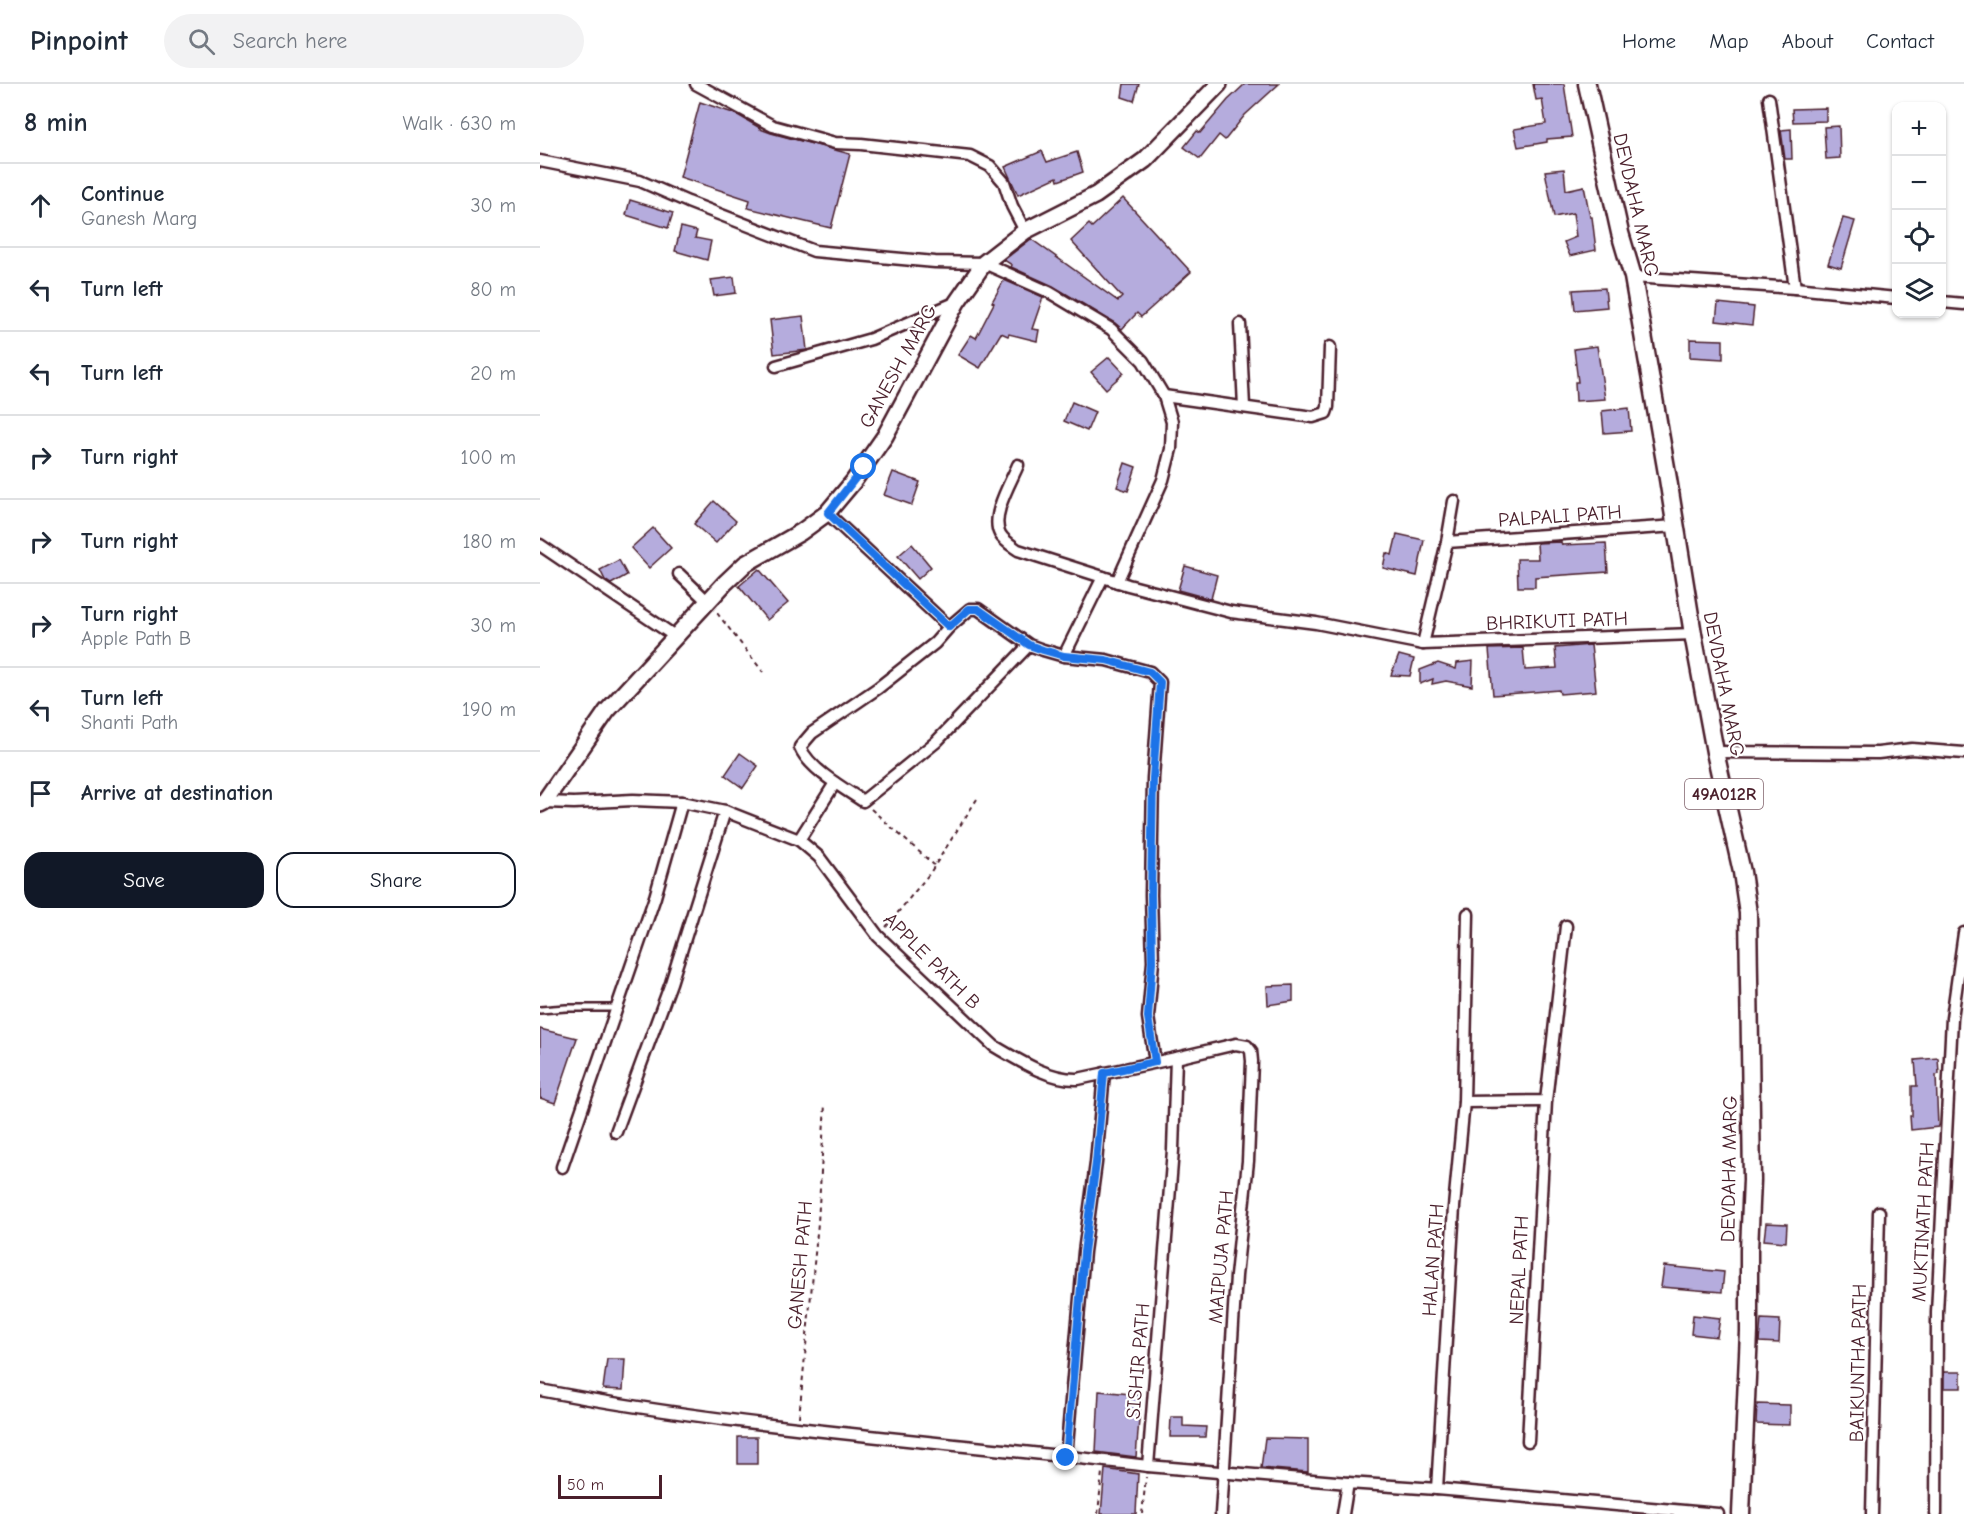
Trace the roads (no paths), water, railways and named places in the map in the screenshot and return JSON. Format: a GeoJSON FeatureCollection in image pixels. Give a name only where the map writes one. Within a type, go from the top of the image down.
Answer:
{"type":"FeatureCollection","features":[{"type":"Feature","properties":{"kind":"main road","name":"DEVDAHA MARG"},"geometry":{"type":"LineString","coordinates":[[1587,84],[1632,278],[1693,634],[1715,752],[1742,872],[1748,913],[1752,1180],[1749,1332],[1741,1514]]}},
{"type":"Feature","properties":{"kind":"street"},"geometry":{"type":"LineString","coordinates":[[696,84],[773,126],[835,143],[970,156],[990,165],[1004,182],[1024,231]]}},
{"type":"Feature","properties":{"kind":"street","name":"GANESH MARG"},"geometry":{"type":"LineString","coordinates":[[542,803],[607,711],[745,564],[793,537],[828,513],[885,436],[957,302],[984,263],[1024,231],[1096,195],[1144,160],[1219,84]]}},
{"type":"Feature","properties":{"kind":"street"},"geometry":{"type":"LineString","coordinates":[[1769,99],[1795,288]]}},
{"type":"Feature","properties":{"kind":"street"},"geometry":{"type":"LineString","coordinates":[[540,161],[640,181],[814,251],[935,262],[984,263],[1049,292],[1111,329],[1143,361],[1164,396],[1172,422],[1171,449],[1163,480],[1117,582]]}},
{"type":"Feature","properties":{"kind":"street"},"geometry":{"type":"LineString","coordinates":[[1632,278],[1795,288],[1892,298]]}},
{"type":"Feature","properties":{"kind":"street"},"geometry":{"type":"LineString","coordinates":[[776,366],[871,339],[957,302]]}},
{"type":"Feature","properties":{"kind":"street"},"geometry":{"type":"LineString","coordinates":[[1946,302],[1964,304]]}},
{"type":"Feature","properties":{"kind":"street"},"geometry":{"type":"LineString","coordinates":[[1240,324],[1244,407]]}},
{"type":"Feature","properties":{"kind":"street"},"geometry":{"type":"LineString","coordinates":[[1164,396],[1313,417],[1326,412],[1328,407],[1330,347]]}},
{"type":"Feature","properties":{"kind":"street","name":"BHRIKUTI PATH"},"geometry":{"type":"LineString","coordinates":[[1018,465],[1000,507],[997,520],[998,532],[1018,550],[1103,578],[1231,612],[1316,623],[1423,644],[1693,634]]}},
{"type":"Feature","properties":{"kind":"street"},"geometry":{"type":"LineString","coordinates":[[1423,644],[1455,501]]}},
{"type":"Feature","properties":{"kind":"street"},"geometry":{"type":"LineString","coordinates":[[828,513],[949,627]]}},
{"type":"Feature","properties":{"kind":"street","name":"PALPALI PATH"},"geometry":{"type":"LineString","coordinates":[[1447,542],[1676,526]]}},
{"type":"Feature","properties":{"kind":"street"},"geometry":{"type":"LineString","coordinates":[[540,545],[676,637]]}},
{"type":"Feature","properties":{"kind":"street"},"geometry":{"type":"LineString","coordinates":[[679,574],[708,602]]}},
{"type":"Feature","properties":{"kind":"street"},"geometry":{"type":"LineString","coordinates":[[1064,656],[1103,578]]}},
{"type":"Feature","properties":{"kind":"street"},"geometry":{"type":"LineString","coordinates":[[1029,645],[936,742],[863,801],[835,783],[802,753],[800,747],[803,741],[878,688],[935,643],[969,609],[978,609],[1029,645],[1064,656],[1106,660],[1150,672],[1160,682],[1153,778],[1152,962],[1148,1017],[1155,1062]]}},
{"type":"Feature","properties":{"kind":"street"},"geometry":{"type":"LineString","coordinates":[[1715,752],[1878,753],[1912,749],[1964,753]]}},
{"type":"Feature","properties":{"kind":"street"},"geometry":{"type":"LineString","coordinates":[[799,840],[835,783]]}},
{"type":"Feature","properties":{"kind":"street","name":"APPLE PATH B"},"geometry":{"type":"LineString","coordinates":[[542,803],[633,800],[682,802],[725,811],[799,840],[819,857],[878,936],[994,1046],[1022,1061],[1065,1079],[1104,1073],[1236,1044],[1247,1046]]}},
{"type":"Feature","properties":{"kind":"street"},"geometry":{"type":"LineString","coordinates":[[562,1167],[655,897],[682,802]]}},
{"type":"Feature","properties":{"kind":"street"},"geometry":{"type":"LineString","coordinates":[[615,1132],[671,983],[725,811]]}},
{"type":"Feature","properties":{"kind":"street","name":"HALAN PATH"},"geometry":{"type":"LineString","coordinates":[[1437,1489],[1454,1207],[1464,1102],[1468,914]]}},
{"type":"Feature","properties":{"kind":"street","name":"NEPAL PATH"},"geometry":{"type":"LineString","coordinates":[[1528,1441],[1546,1101],[1566,926]]}},
{"type":"Feature","properties":{"kind":"street","name":"MUKTINATH PATH"},"geometry":{"type":"LineString","coordinates":[[1936,1514],[1937,1313],[1952,1018],[1964,933]]}},
{"type":"Feature","properties":{"kind":"street","name":"MAIPUJA PATH"},"geometry":{"type":"LineString","coordinates":[[1221,1514],[1236,1276],[1248,1161],[1252,1060],[1251,1051],[1247,1046]]}},
{"type":"Feature","properties":{"kind":"street","name":"SISHIR PATH"},"geometry":{"type":"LineString","coordinates":[[1148,1466],[1173,1150],[1176,1058]]}},
{"type":"Feature","properties":{"kind":"street"},"geometry":{"type":"LineString","coordinates":[[1066,1458],[1084,1252],[1096,1163],[1104,1073]]}},
{"type":"Feature","properties":{"kind":"street"},"geometry":{"type":"LineString","coordinates":[[1464,1102],[1546,1101]]}},
{"type":"Feature","properties":{"kind":"street","name":"BAIKUNTHA PATH"},"geometry":{"type":"LineString","coordinates":[[1872,1514],[1880,1212]]}},
{"type":"Feature","properties":{"kind":"street"},"geometry":{"type":"LineString","coordinates":[[540,1390],[600,1402],[798,1429],[1066,1458],[1718,1514]]}},
{"type":"Feature","properties":{"kind":"street"},"geometry":{"type":"LineString","coordinates":[[1343,1514],[1348,1483]]}},
{"type":"Feature","properties":{"kind":"lane"},"geometry":{"type":"LineString","coordinates":[[540,1010],[617,1008]]}}]}
